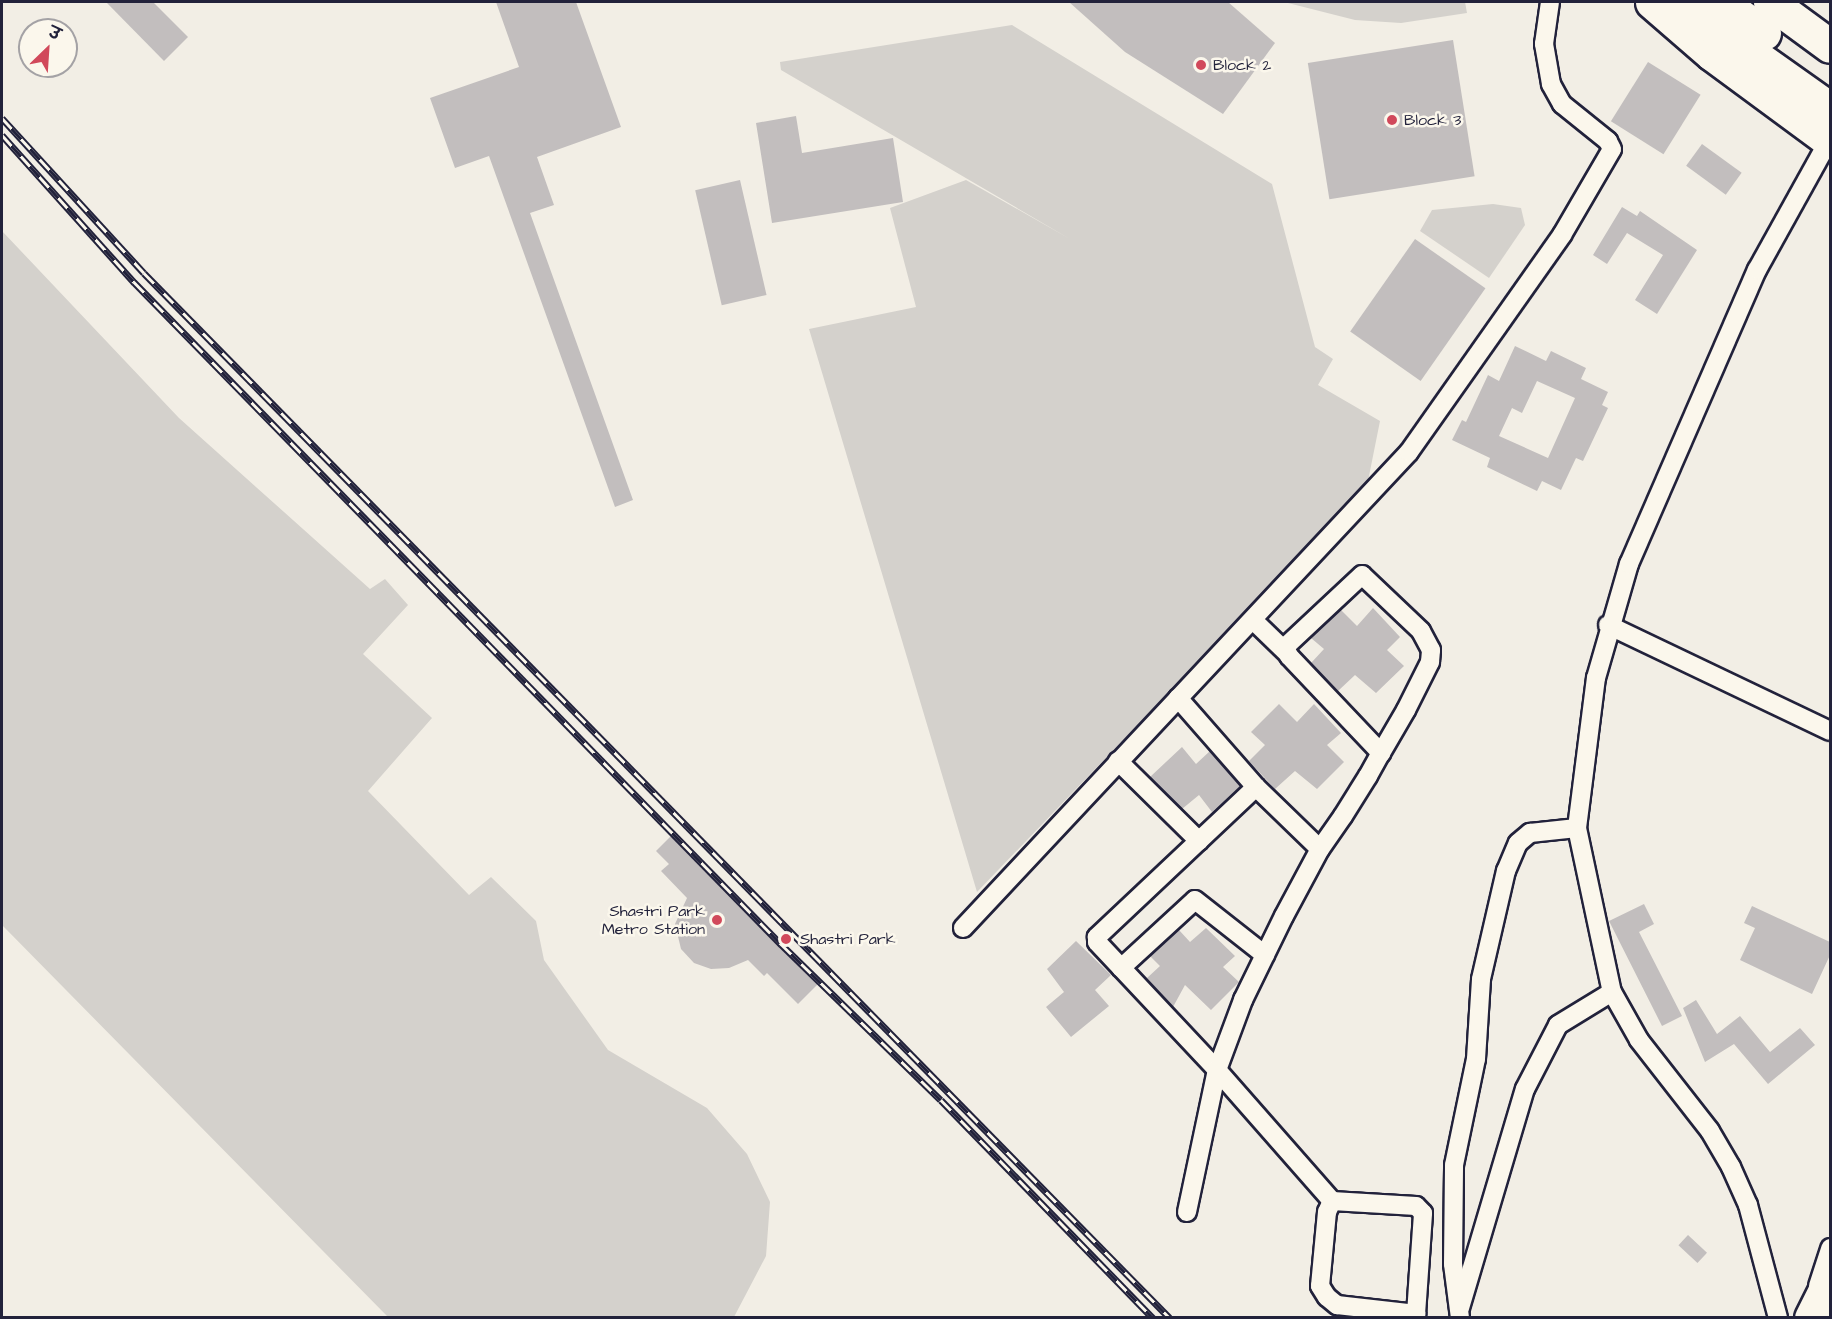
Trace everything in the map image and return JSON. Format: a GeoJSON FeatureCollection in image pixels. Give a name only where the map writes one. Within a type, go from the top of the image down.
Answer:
{"type":"FeatureCollection","features":[{"type":"Feature","properties":{"kind":"highway"},"geometry":{"type":"LineString","coordinates":[[1652,2],[1712,54],[1830,130]]}},
{"type":"Feature","properties":{"kind":"highway"},"geometry":{"type":"LineString","coordinates":[[1679,2],[1721,11],[1830,82]]}},
{"type":"Feature","properties":{"kind":"highway"},"geometry":{"type":"LineString","coordinates":[[1770,2],[1830,46]]}},
{"type":"Feature","properties":{"kind":"highway"},"geometry":{"type":"LineString","coordinates":[[1721,11],[1830,130]]}},
{"type":"Feature","properties":{"kind":"highway"},"geometry":{"type":"LineString","coordinates":[[1811,1317],[1830,1280]]}},
{"type":"Feature","properties":{"kind":"street"},"geometry":{"type":"LineString","coordinates":[[963,928],[1409,452],[1562,235],[1611,155],[1608,141],[1562,104],[1551,84],[1544,44],[1550,2]]}},
{"type":"Feature","properties":{"kind":"street"},"geometry":{"type":"LineString","coordinates":[[1778,1317],[1748,1205],[1731,1167],[1710,1131],[1639,1040],[1612,992],[1577,828],[1596,678],[1608,625],[1629,564],[1757,270],[1830,130]]}},
{"type":"Feature","properties":{"kind":"street"},"geometry":{"type":"LineString","coordinates":[[1188,1212],[1217,1070],[1265,955],[1320,849],[1381,753],[1430,662],[1431,650],[1421,631],[1362,575],[1287,643],[1286,652]]}},
{"type":"Feature","properties":{"kind":"street"},"geometry":{"type":"LineString","coordinates":[[1253,620],[1381,753]]}},
{"type":"Feature","properties":{"kind":"street"},"geometry":{"type":"LineString","coordinates":[[1608,625],[1830,730]]}},
{"type":"Feature","properties":{"kind":"street"},"geometry":{"type":"LineString","coordinates":[[1178,698],[1257,787],[1320,849]]}},
{"type":"Feature","properties":{"kind":"street"},"geometry":{"type":"LineString","coordinates":[[1118,761],[1198,841]]}},
{"type":"Feature","properties":{"kind":"street"},"geometry":{"type":"LineString","coordinates":[[1257,787],[1098,933],[1097,942],[1217,1070],[1332,1201],[1416,1206],[1423,1213],[1416,1314],[1337,1305],[1327,1297],[1320,1286],[1327,1212],[1332,1201]]}},
{"type":"Feature","properties":{"kind":"street"},"geometry":{"type":"LineString","coordinates":[[1459,1315],[1453,1264],[1454,1165],[1476,1059],[1481,979],[1506,871],[1518,843],[1530,833],[1577,828]]}},
{"type":"Feature","properties":{"kind":"street"},"geometry":{"type":"LineString","coordinates":[[1121,968],[1195,900],[1265,955]]}},
{"type":"Feature","properties":{"kind":"street"},"geometry":{"type":"LineString","coordinates":[[1459,1315],[1525,1089],[1558,1025],[1612,992]]}},
{"type":"Feature","properties":{"kind":"street"},"geometry":{"type":"LineString","coordinates":[[1801,1317],[1816,1293],[1830,1248]]}},
{"type":"Feature","properties":{"kind":"shaded area"},"geometry":{"type":"Polygon","coordinates":[[[1284,2],[1465,2],[1467,13],[1401,23],[1355,20],[1284,2]]]}},
{"type":"Feature","properties":{"kind":"shaded area"},"geometry":{"type":"Polygon","coordinates":[[[1012,25],[1272,184],[1315,347],[1333,359],[1318,385],[1380,421],[1367,486],[977,892],[809,329],[916,307],[890,208],[966,180],[1070,239],[781,70],[780,62],[1012,25]]]}},
{"type":"Feature","properties":{"kind":"shaded area"},"geometry":{"type":"Polygon","coordinates":[[[1493,204],[1521,208],[1525,225],[1489,278],[1420,231],[1432,210],[1493,204]]]}},
{"type":"Feature","properties":{"kind":"shaded area"},"geometry":{"type":"Polygon","coordinates":[[[2,231],[179,418],[370,589],[385,579],[408,605],[363,654],[432,718],[368,791],[469,895],[491,877],[536,921],[544,960],[608,1050],[707,1108],[747,1154],[770,1202],[766,1256],[734,1317],[388,1317],[2,925],[2,231]]]}},
{"type":"Feature","properties":{"kind":"building"},"geometry":{"type":"Polygon","coordinates":[[[106,2],[153,2],[188,37],[164,61],[106,2]]]}},
{"type":"Feature","properties":{"kind":"building"},"geometry":{"type":"Polygon","coordinates":[[[496,2],[576,2],[621,127],[537,157],[554,205],[530,213],[633,500],[615,507],[489,156],[455,168],[430,98],[519,67],[496,2]]]}},
{"type":"Feature","properties":{"kind":"building","name":"Block 2"},"geometry":{"type":"Polygon","coordinates":[[[1069,2],[1228,2],[1275,43],[1223,114],[1125,52],[1069,2]]]}},
{"type":"Feature","properties":{"kind":"building","name":"Block 3"},"geometry":{"type":"Polygon","coordinates":[[[1453,40],[1475,176],[1329,199],[1308,63],[1453,40]]]}},
{"type":"Feature","properties":{"kind":"building"},"geometry":{"type":"Polygon","coordinates":[[[1648,62],[1701,95],[1663,154],[1611,121],[1648,62]]]}},
{"type":"Feature","properties":{"kind":"building"},"geometry":{"type":"Polygon","coordinates":[[[796,116],[802,153],[893,138],[903,202],[772,223],[756,123],[796,116]]]}},
{"type":"Feature","properties":{"kind":"building"},"geometry":{"type":"Polygon","coordinates":[[[1702,144],[1742,173],[1726,195],[1686,166],[1702,144]]]}},
{"type":"Feature","properties":{"kind":"building"},"geometry":{"type":"Polygon","coordinates":[[[740,180],[767,295],[722,305],[695,190],[740,180]]]}},
{"type":"Feature","properties":{"kind":"building"},"geometry":{"type":"Polygon","coordinates":[[[1622,207],[1637,216],[1640,211],[1697,250],[1657,314],[1635,300],[1663,255],[1627,233],[1607,264],[1593,255],[1622,207]]]}},
{"type":"Feature","properties":{"kind":"building"},"geometry":{"type":"Polygon","coordinates":[[[1415,239],[1485,288],[1421,381],[1350,332],[1415,239]]]}},
{"type":"Feature","properties":{"kind":"building"},"geometry":{"type":"Polygon","coordinates":[[[1515,346],[1546,361],[1551,351],[1586,368],[1581,379],[1608,392],[1602,405],[1608,408],[1583,461],[1576,458],[1561,490],[1542,481],[1537,491],[1487,467],[1490,458],[1452,440],[1462,420],[1466,422],[1488,375],[1499,381],[1515,346]],[[1537,381],[1522,413],[1512,408],[1499,436],[1548,458],[1575,398],[1537,381]]]}},
{"type":"Feature","properties":{"kind":"building"},"geometry":{"type":"Polygon","coordinates":[[[1373,608],[1400,637],[1387,650],[1404,666],[1376,693],[1355,675],[1338,691],[1311,663],[1324,649],[1311,638],[1341,610],[1357,626],[1373,608]]]}},
{"type":"Feature","properties":{"kind":"building"},"geometry":{"type":"Polygon","coordinates":[[[1279,704],[1297,722],[1314,704],[1341,733],[1327,745],[1344,762],[1317,789],[1295,771],[1275,789],[1249,761],[1265,745],[1251,732],[1279,704]]]}},
{"type":"Feature","properties":{"kind":"building"},"geometry":{"type":"Polygon","coordinates":[[[1182,747],[1196,764],[1210,751],[1240,786],[1212,812],[1199,795],[1182,809],[1150,777],[1182,747]]]}},
{"type":"Feature","properties":{"kind":"building","name":"Shastri Park Metro Station"},"geometry":{"type":"Polygon","coordinates":[[[674,833],[820,982],[798,1004],[767,973],[764,976],[748,960],[729,968],[711,969],[694,963],[681,949],[675,924],[687,898],[661,871],[669,864],[656,851],[674,833]]]}},
{"type":"Feature","properties":{"kind":"building"},"geometry":{"type":"Polygon","coordinates":[[[1644,904],[1654,924],[1639,932],[1682,1016],[1662,1026],[1609,921],[1644,904]]]}},
{"type":"Feature","properties":{"kind":"building"},"geometry":{"type":"Polygon","coordinates":[[[1752,906],[1830,942],[1830,955],[1812,994],[1740,960],[1755,928],[1744,923],[1752,906]]]}},
{"type":"Feature","properties":{"kind":"building"},"geometry":{"type":"Polygon","coordinates":[[[1206,928],[1235,956],[1223,967],[1239,982],[1211,1010],[1185,985],[1173,1007],[1147,978],[1160,966],[1150,956],[1179,930],[1190,942],[1206,928]]]}},
{"type":"Feature","properties":{"kind":"building"},"geometry":{"type":"Polygon","coordinates":[[[1076,941],[1111,975],[1095,990],[1109,1006],[1071,1037],[1046,1007],[1064,992],[1047,969],[1076,941]]]}},
{"type":"Feature","properties":{"kind":"building"},"geometry":{"type":"Polygon","coordinates":[[[1696,1000],[1717,1034],[1740,1016],[1770,1052],[1800,1028],[1815,1045],[1768,1084],[1734,1044],[1705,1062],[1683,1008],[1696,1000]]]}},
{"type":"Feature","properties":{"kind":"building"},"geometry":{"type":"Polygon","coordinates":[[[1688,1235],[1707,1253],[1697,1263],[1678,1245],[1688,1235]]]}},
{"type":"Feature","properties":{"kind":"railway"},"geometry":{"type":"LineString","coordinates":[[2,118],[144,273],[1170,1318]]}},
{"type":"Feature","properties":{"kind":"railway"},"geometry":{"type":"LineString","coordinates":[[2,135],[134,282],[781,944],[941,1100],[1153,1318]]}},
{"type":"Feature","properties":{"kind":"place","name":"Block 2"},"geometry":{"type":"Point","coordinates":[1201,65]}},
{"type":"Feature","properties":{"kind":"place","name":"Block 3"},"geometry":{"type":"Point","coordinates":[1392,120]}},
{"type":"Feature","properties":{"kind":"place","name":"Shastri Park Metro Station"},"geometry":{"type":"Point","coordinates":[717,920]}},
{"type":"Feature","properties":{"kind":"place","name":"Shastri Park"},"geometry":{"type":"Point","coordinates":[786,939]}}]}
